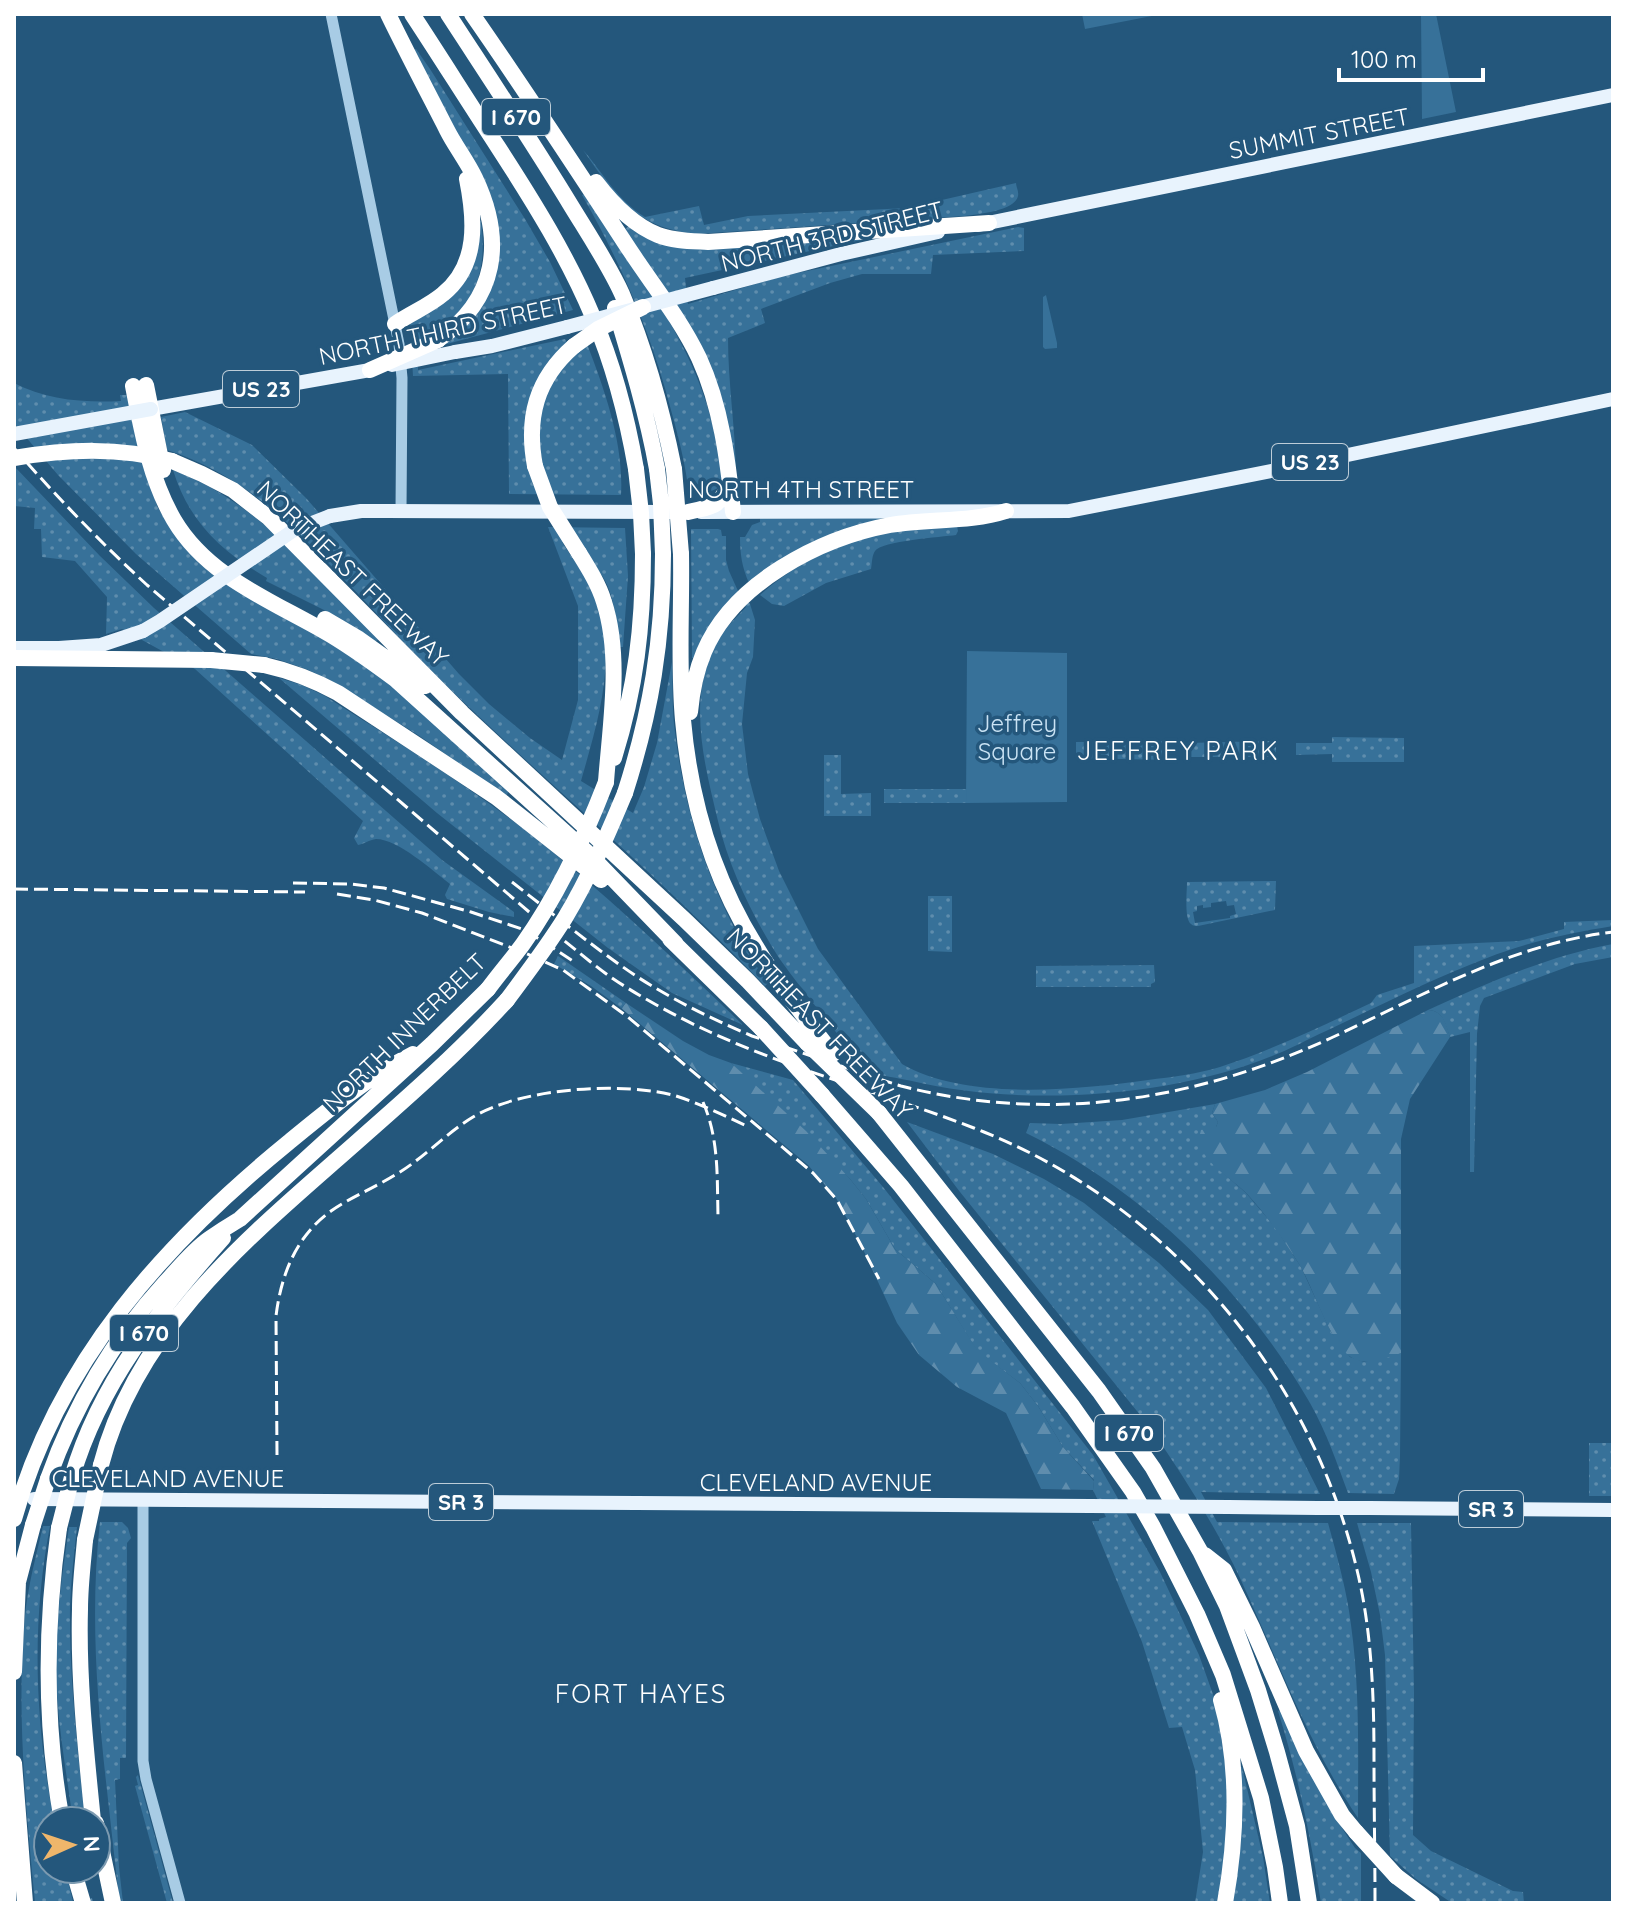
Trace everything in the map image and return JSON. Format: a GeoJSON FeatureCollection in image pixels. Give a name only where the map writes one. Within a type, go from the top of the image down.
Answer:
{"type":"FeatureCollection","features":[{"type":"Feature","properties":{"kind":"highway"},"geometry":{"type":"LineString","coordinates":[[370,370],[449,332],[473,306],[484,287],[490,272],[493,241],[492,226],[475,176],[454,144],[388,14]]}},
{"type":"Feature","properties":{"kind":"highway","name":"NORTH INNERBELT"},"geometry":{"type":"LineString","coordinates":[[14,1672],[18,1582],[29,1539],[52,1465],[90,1384],[149,1300],[188,1257],[208,1239],[240,1219],[488,989],[523,943],[578,849],[606,782],[624,725],[641,628],[643,554],[636,469],[623,403],[609,357],[575,278],[528,194],[412,14]]}},
{"type":"Feature","properties":{"kind":"highway","name":"NORTH INNERBELT"},"geometry":{"type":"LineString","coordinates":[[448,14],[580,221],[620,291],[646,356],[664,418],[679,509],[681,697],[686,745]]}},
{"type":"Feature","properties":{"kind":"highway"},"geometry":{"type":"LineString","coordinates":[[472,14],[654,283],[699,359],[719,419],[733,512]]}},
{"type":"Feature","properties":{"kind":"highway"},"geometry":{"type":"LineString","coordinates":[[525,90],[603,191],[623,212],[658,235],[708,242],[989,223]]}},
{"type":"Feature","properties":{"kind":"highway"},"geometry":{"type":"LineString","coordinates":[[395,324],[444,294],[464,270],[470,253],[474,218],[471,197],[454,144]]}},
{"type":"Feature","properties":{"kind":"highway","name":"NORTH INNERBELT"},"geometry":{"type":"LineString","coordinates":[[93,1805],[80,1634],[85,1540],[105,1450],[137,1375],[186,1305],[220,1268],[287,1203],[465,1044],[507,1000],[566,916],[601,850],[640,748],[659,648],[663,592],[661,504],[657,469],[638,382],[613,301],[580,221]]}},
{"type":"Feature","properties":{"kind":"highway"},"geometry":{"type":"LineString","coordinates":[[606,782],[612,683],[610,627],[604,602],[592,575],[550,507],[535,466],[531,443],[533,413],[542,385],[556,363],[598,329],[643,307]]}},
{"type":"Feature","properties":{"kind":"highway"},"geometry":{"type":"LineString","coordinates":[[462,713],[359,639],[237,570],[208,546],[181,511],[171,491],[139,386],[141,430],[161,495],[175,521],[207,559],[240,584],[325,632],[395,679],[590,855],[676,944]]}},
{"type":"Feature","properties":{"kind":"highway","name":"NORTHEAST FREEWAY"},"geometry":{"type":"LineString","coordinates":[[14,458],[94,449],[148,454],[172,461],[233,490],[269,518],[462,713],[685,920],[879,1113],[1099,1391],[1153,1468],[1200,1551],[1227,1606],[1258,1690],[1297,1826],[1309,1903]]}},
{"type":"Feature","properties":{"kind":"highway"},"geometry":{"type":"LineString","coordinates":[[688,512],[720,502],[730,482]]}},
{"type":"Feature","properties":{"kind":"highway"},"geometry":{"type":"LineString","coordinates":[[686,745],[692,697],[704,651],[727,615],[772,574],[821,546],[855,533],[891,525],[984,517],[1006,511]]}},
{"type":"Feature","properties":{"kind":"highway","name":"NORTHEAST FREEWAY"},"geometry":{"type":"LineString","coordinates":[[14,658],[211,660],[264,665],[313,679],[496,797],[676,944],[761,1028],[901,1186],[1073,1407],[1133,1492],[1197,1614],[1223,1675],[1261,1798],[1280,1903]]}},
{"type":"Feature","properties":{"kind":"highway","name":"I 670"},"geometry":{"type":"LineString","coordinates":[[686,745],[702,826],[726,892],[742,923],[799,1010],[879,1113]]}},
{"type":"Feature","properties":{"kind":"highway"},"geometry":{"type":"LineString","coordinates":[[14,1519],[16,1499],[62,1399],[109,1323],[178,1243],[210,1210],[305,1128],[389,1066],[432,1044]]}},
{"type":"Feature","properties":{"kind":"highway","name":"I 670"},"geometry":{"type":"LineString","coordinates":[[60,1805],[50,1733],[49,1615],[58,1539],[76,1465],[108,1389],[129,1354],[156,1317],[240,1219]]}},
{"type":"Feature","properties":{"kind":"highway"},"geometry":{"type":"LineString","coordinates":[[1200,1551],[1224,1570],[1306,1751],[1342,1815],[1396,1876],[1432,1903]]}},
{"type":"Feature","properties":{"kind":"highway"},"geometry":{"type":"LineString","coordinates":[[14,1604],[18,1582]]}},
{"type":"Feature","properties":{"kind":"highway"},"geometry":{"type":"LineString","coordinates":[[1197,1614],[1224,1710],[1235,1779],[1234,1846],[1225,1903]]}},
{"type":"Feature","properties":{"kind":"highway"},"geometry":{"type":"LineString","coordinates":[[14,1763],[25,1903]]}},
{"type":"Feature","properties":{"kind":"main road","name":"SUMMIT STREET"},"geometry":{"type":"LineString","coordinates":[[1033,212],[1613,95]]}},
{"type":"Feature","properties":{"kind":"main road","name":"NORTH 3RD STREET"},"geometry":{"type":"LineString","coordinates":[[643,307],[883,244],[1033,212]]}},
{"type":"Feature","properties":{"kind":"main road","name":"NORTH THIRD STREET"},"geometry":{"type":"LineString","coordinates":[[14,434],[492,346],[643,307]]}},
{"type":"Feature","properties":{"kind":"main road","name":"NORTH 4TH STREET"},"geometry":{"type":"LineString","coordinates":[[14,648],[101,645],[143,631],[294,530],[330,516],[361,511],[1069,511],[1613,399]]}},
{"type":"Feature","properties":{"kind":"main road","name":"CLEVELAND AVENUE"},"geometry":{"type":"LineString","coordinates":[[16,1499],[1613,1510]]}},
{"type":"Feature","properties":{"kind":"street"},"geometry":{"type":"LineString","coordinates":[[331,14],[401,364],[401,511]]}},
{"type":"Feature","properties":{"kind":"street"},"geometry":{"type":"LineString","coordinates":[[143,1501],[143,1761],[180,1903]]}},
{"type":"Feature","properties":{"kind":"green space"},"geometry":{"type":"Polygon","coordinates":[[[1082,14],[1157,14],[1157,15],[1085,29],[1082,14]]]}},
{"type":"Feature","properties":{"kind":"green space"},"geometry":{"type":"Polygon","coordinates":[[[1421,14],[1436,14],[1456,112],[1422,119],[1421,14]]]}},
{"type":"Feature","properties":{"kind":"green space"},"geometry":{"type":"Polygon","coordinates":[[[416,49],[525,219],[573,310],[447,344],[498,256],[416,49]]]}},
{"type":"Feature","properties":{"kind":"green space"},"geometry":{"type":"Polygon","coordinates":[[[583,150],[619,195],[645,217],[699,206],[704,225],[748,216],[907,208],[1016,183],[1018,194],[1015,201],[1003,208],[965,216],[696,234],[657,225],[642,217],[617,195],[583,150]]]}},
{"type":"Feature","properties":{"kind":"green space"},"geometry":{"type":"Polygon","coordinates":[[[585,194],[663,311],[695,373],[707,406],[721,465],[718,488],[707,493],[689,495],[679,442],[645,327],[610,247],[582,195],[585,194]]]}},
{"type":"Feature","properties":{"kind":"green space"},"geometry":{"type":"Polygon","coordinates":[[[479,221],[482,260],[472,294],[451,321],[418,342],[418,370],[565,339],[567,343],[551,361],[526,458],[533,485],[548,484],[539,440],[541,411],[560,370],[587,344],[616,437],[621,495],[509,494],[508,374],[413,376],[410,324],[454,293],[479,221]]]}},
{"type":"Feature","properties":{"kind":"green space"},"geometry":{"type":"Polygon","coordinates":[[[629,226],[643,233],[861,237],[861,240],[685,278],[688,304],[783,276],[1018,227],[1024,228],[1024,251],[933,255],[931,274],[862,274],[761,309],[765,323],[728,338],[736,470],[725,414],[625,229],[629,226]]]}},
{"type":"Feature","properties":{"kind":"green space"},"geometry":{"type":"Polygon","coordinates":[[[1046,295],[1057,348],[1043,347],[1043,297],[1046,295]]]}},
{"type":"Feature","properties":{"kind":"green space"},"geometry":{"type":"Polygon","coordinates":[[[14,383],[52,397],[80,401],[121,401],[120,395],[127,395],[158,508],[200,564],[219,580],[299,624],[370,669],[413,703],[509,791],[506,796],[418,735],[330,680],[277,659],[251,654],[136,554],[58,475],[14,423],[14,383]]]}},
{"type":"Feature","properties":{"kind":"green space"},"geometry":{"type":"Polygon","coordinates":[[[185,412],[252,445],[306,498],[459,674],[489,704],[562,760],[578,700],[578,606],[548,527],[625,528],[628,576],[623,647],[620,647],[614,606],[603,577],[594,565],[562,542],[592,590],[601,613],[605,637],[606,661],[600,710],[581,781],[633,813],[657,743],[672,662],[674,724],[694,827],[717,892],[768,983],[765,986],[651,875],[455,694],[280,516],[217,471],[167,450],[161,417],[185,412]]]}},
{"type":"Feature","properties":{"kind":"green space"},"geometry":{"type":"Polygon","coordinates":[[[14,466],[154,608],[442,860],[514,912],[514,917],[447,899],[445,895],[450,884],[394,844],[376,839],[358,845],[354,838],[363,821],[195,669],[122,629],[106,634],[107,597],[75,561],[42,557],[41,529],[34,529],[35,508],[14,506],[14,466]]]}},
{"type":"Feature","properties":{"kind":"green space"},"geometry":{"type":"Polygon","coordinates":[[[173,470],[232,501],[285,542],[379,639],[375,642],[336,616],[266,581],[267,578],[221,546],[188,505],[173,470]]]}},
{"type":"Feature","properties":{"kind":"green space"},"geometry":{"type":"Polygon","coordinates":[[[880,516],[881,521],[749,583],[742,560],[740,537],[745,537],[752,525],[760,522],[760,517],[880,516]]]}},
{"type":"Feature","properties":{"kind":"green space"},"geometry":{"type":"Polygon","coordinates":[[[957,526],[956,535],[900,542],[880,548],[874,553],[871,569],[826,583],[784,606],[772,604],[760,595],[806,562],[858,539],[894,531],[957,526]]]}},
{"type":"Feature","properties":{"kind":"green space"},"geometry":{"type":"Polygon","coordinates":[[[691,529],[718,529],[722,536],[726,536],[729,571],[738,591],[750,604],[755,620],[753,657],[747,673],[742,724],[748,774],[779,871],[818,949],[902,1064],[928,1076],[957,1084],[1022,1090],[1089,1087],[1202,1072],[1278,1045],[1371,1003],[1377,995],[1414,983],[1414,946],[1519,941],[1564,929],[1564,922],[1613,920],[1613,926],[1502,952],[1279,1053],[1187,1081],[1094,1094],[1046,1096],[954,1089],[868,1071],[856,1060],[779,958],[751,909],[729,856],[707,773],[700,724],[701,700],[704,676],[712,653],[724,631],[746,607],[736,597],[695,658],[692,658],[691,529]]]}},
{"type":"Feature","properties":{"kind":"green space","name":"Jeffrey Square"},"geometry":{"type":"Polygon","coordinates":[[[967,651],[1067,653],[1067,802],[966,803],[967,651]]]}},
{"type":"Feature","properties":{"kind":"green space"},"geometry":{"type":"Polygon","coordinates":[[[279,678],[325,696],[504,815],[557,855],[611,902],[743,1025],[672,993],[608,948],[437,813],[279,678]]]}},
{"type":"Feature","properties":{"kind":"green space"},"geometry":{"type":"Polygon","coordinates":[[[1332,737],[1404,738],[1404,762],[1332,762],[1332,754],[1296,755],[1296,743],[1332,743],[1332,737]]]}},
{"type":"Feature","properties":{"kind":"green space"},"geometry":{"type":"Polygon","coordinates":[[[1168,741],[1168,760],[1076,758],[1076,742],[1168,741]]]}},
{"type":"Feature","properties":{"kind":"green space"},"geometry":{"type":"Polygon","coordinates":[[[1276,741],[1276,757],[1186,757],[1186,743],[1276,741]]]}},
{"type":"Feature","properties":{"kind":"green space"},"geometry":{"type":"Polygon","coordinates":[[[824,755],[841,755],[841,794],[871,793],[871,816],[824,816],[824,755]]]}},
{"type":"Feature","properties":{"kind":"green space"},"geometry":{"type":"Polygon","coordinates":[[[884,789],[967,789],[966,803],[884,803],[884,789]]]}},
{"type":"Feature","properties":{"kind":"green space"},"geometry":{"type":"Polygon","coordinates":[[[1276,881],[1275,910],[1194,926],[1187,917],[1187,882],[1276,881]],[[1226,901],[1211,903],[1211,907],[1197,906],[1197,911],[1193,912],[1195,923],[1230,918],[1236,914],[1234,905],[1227,906],[1226,901]]]}},
{"type":"Feature","properties":{"kind":"green space"},"geometry":{"type":"Polygon","coordinates":[[[928,896],[952,896],[952,952],[928,951],[928,896]]]}},
{"type":"Feature","properties":{"kind":"green space"},"geometry":{"type":"Polygon","coordinates":[[[1613,944],[1613,957],[1575,964],[1484,998],[1477,1034],[1474,1172],[1470,1172],[1470,1032],[1450,1037],[1441,1016],[1428,1010],[1542,963],[1613,944]]]}},
{"type":"Feature","properties":{"kind":"green space"},"geometry":{"type":"Polygon","coordinates":[[[558,956],[626,1003],[621,1008],[554,964],[558,956]]]}},
{"type":"Feature","properties":{"kind":"green space"},"geometry":{"type":"Polygon","coordinates":[[[1154,965],[1155,982],[1151,987],[1036,987],[1036,966],[1154,965]]]}},
{"type":"Feature","properties":{"kind":"green space"},"geometry":{"type":"Polygon","coordinates":[[[626,1003],[683,1041],[731,1063],[806,1131],[866,1199],[895,1249],[936,1284],[977,1350],[1020,1383],[1063,1447],[1094,1481],[1093,1490],[1041,1489],[1006,1413],[957,1387],[919,1355],[897,1323],[836,1198],[808,1165],[621,1008],[626,1003]]]}},
{"type":"Feature","properties":{"kind":"green space"},"geometry":{"type":"Polygon","coordinates":[[[1428,1010],[1441,1016],[1450,1037],[1410,1099],[1401,1139],[1401,1353],[1359,1361],[1338,1343],[1299,1264],[1269,1220],[1248,1195],[1207,1158],[1202,1150],[1201,1130],[1216,1127],[1218,1122],[1212,1113],[1215,1104],[1265,1090],[1307,1072],[1428,1010]]]}},
{"type":"Feature","properties":{"kind":"green space"},"geometry":{"type":"Polygon","coordinates":[[[731,1063],[793,1080],[883,1187],[1093,1455],[1160,1572],[1199,1655],[1215,1700],[1226,1766],[1229,1821],[1218,1903],[1195,1903],[1203,1852],[1195,1770],[1182,1727],[1169,1728],[1142,1642],[1092,1521],[1106,1517],[1093,1490],[1094,1480],[1063,1447],[1020,1383],[977,1351],[936,1284],[895,1249],[866,1199],[850,1179],[731,1063]]]}},
{"type":"Feature","properties":{"kind":"green space"},"geometry":{"type":"Polygon","coordinates":[[[1215,1104],[1212,1113],[1218,1122],[1213,1164],[1246,1193],[1275,1227],[1301,1267],[1331,1332],[1350,1357],[1364,1362],[1401,1353],[1399,1479],[1394,1494],[1348,1493],[1321,1425],[1284,1361],[1222,1283],[1188,1247],[1111,1184],[1026,1133],[1030,1123],[1122,1120],[1215,1104]]]}},
{"type":"Feature","properties":{"kind":"green space"},"geometry":{"type":"Polygon","coordinates":[[[907,1122],[993,1154],[1084,1203],[1159,1263],[1208,1310],[1266,1388],[1320,1494],[1201,1492],[1217,1522],[1328,1523],[1347,1599],[1354,1649],[1358,1818],[1308,1731],[1230,1558],[1174,1463],[1149,1426],[907,1122]]]}},
{"type":"Feature","properties":{"kind":"green space"},"geometry":{"type":"Polygon","coordinates":[[[1589,1443],[1613,1443],[1613,1496],[1589,1496],[1589,1443]]]}},
{"type":"Feature","properties":{"kind":"green space"},"geometry":{"type":"Polygon","coordinates":[[[100,1522],[122,1522],[131,1538],[127,1543],[126,1758],[120,1758],[120,1779],[115,1780],[123,1903],[120,1903],[118,1889],[112,1805],[109,1805],[99,1706],[96,1568],[100,1522]]]}},
{"type":"Feature","properties":{"kind":"green space"},"geometry":{"type":"Polygon","coordinates":[[[1357,1523],[1411,1523],[1413,1835],[1431,1851],[1513,1891],[1523,1892],[1524,1903],[1452,1903],[1416,1879],[1390,1856],[1385,1655],[1371,1572],[1357,1523]]]}},
{"type":"Feature","properties":{"kind":"green space"},"geometry":{"type":"Polygon","coordinates":[[[43,1526],[50,1526],[40,1600],[38,1674],[39,1710],[51,1805],[32,1805],[32,1873],[23,1760],[22,1652],[32,1571],[43,1526]]]}},
{"type":"Feature","properties":{"kind":"green space"},"geometry":{"type":"Polygon","coordinates":[[[69,1527],[77,1527],[70,1634],[83,1805],[71,1805],[57,1690],[56,1655],[69,1527]]]}},
{"type":"Feature","properties":{"kind":"green space"},"geometry":{"type":"Polygon","coordinates":[[[1282,1710],[1324,1798],[1361,1853],[1361,1903],[1321,1903],[1303,1807],[1278,1711],[1282,1710]]]}},
{"type":"Feature","properties":{"kind":"green space"},"geometry":{"type":"Polygon","coordinates":[[[1242,1767],[1263,1857],[1270,1903],[1230,1903],[1238,1768],[1242,1767]]]}},
{"type":"Feature","properties":{"kind":"green space"},"geometry":{"type":"Polygon","coordinates":[[[138,1775],[173,1903],[167,1903],[135,1786],[138,1785],[138,1775]]]}},
{"type":"Feature","properties":{"kind":"green space"},"geometry":{"type":"Polygon","coordinates":[[[33,1885],[69,1885],[73,1902],[92,1898],[93,1903],[35,1903],[33,1885]]]}},
{"type":"Feature","properties":{"kind":"railway"},"geometry":{"type":"LineString","coordinates":[[14,448],[147,585],[549,929],[605,973],[670,1012],[744,1047],[984,1132],[1052,1164],[1114,1205],[1172,1252],[1223,1306],[1268,1365],[1305,1430],[1335,1498],[1357,1570],[1366,1617],[1373,1689],[1375,1903]]}},
{"type":"Feature","properties":{"kind":"railway"},"geometry":{"type":"LineString","coordinates":[[512,882],[636,976],[737,1030],[901,1086],[1012,1103],[1066,1104],[1120,1100],[1174,1091],[1227,1077],[1331,1038],[1433,989],[1503,960],[1575,938],[1613,932]]}},
{"type":"Feature","properties":{"kind":"railway"},"geometry":{"type":"LineString","coordinates":[[293,883],[384,888],[471,912],[525,930],[573,961]]}},
{"type":"Feature","properties":{"kind":"railway"},"geometry":{"type":"LineString","coordinates":[[14,889],[305,892]]}},
{"type":"Feature","properties":{"kind":"railway"},"geometry":{"type":"LineString","coordinates":[[337,894],[422,913],[563,970],[628,1017],[813,1173],[837,1200],[879,1279]]}},
{"type":"Feature","properties":{"kind":"railway"},"geometry":{"type":"LineString","coordinates":[[277,1455],[278,1301],[286,1271],[300,1244],[331,1211],[405,1169],[473,1117],[517,1099],[601,1088],[654,1091],[685,1099],[749,1127]]}},
{"type":"Feature","properties":{"kind":"railway"},"geometry":{"type":"LineString","coordinates":[[703,1102],[715,1144],[718,1216]]}},
{"type":"Feature","properties":{"kind":"district","name":"JEFFREY PARK"},"geometry":{"type":"Point","coordinates":[1178,750]}},
{"type":"Feature","properties":{"kind":"district","name":"FORT HAYES"},"geometry":{"type":"Point","coordinates":[641,1693]}}]}
